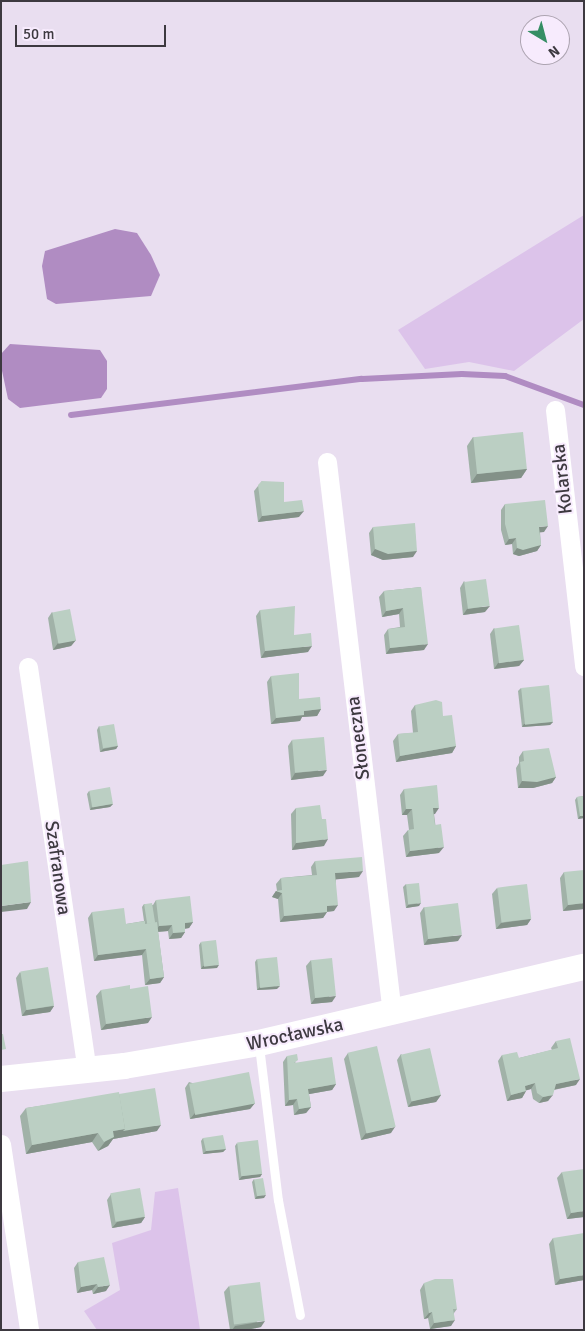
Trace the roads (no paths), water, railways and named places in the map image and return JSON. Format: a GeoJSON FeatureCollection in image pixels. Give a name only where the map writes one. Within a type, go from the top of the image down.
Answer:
{"type":"FeatureCollection","features":[{"type":"Feature","properties":{"kind":"street","name":"Kolarska"},"geometry":{"type":"LineString","coordinates":[[555,410],[584,666]]}},
{"type":"Feature","properties":{"kind":"street","name":"Słoneczna"},"geometry":{"type":"LineString","coordinates":[[327,462],[392,1014]]}},
{"type":"Feature","properties":{"kind":"street","name":"Szafranowa"},"geometry":{"type":"LineString","coordinates":[[28,667],[87,1070]]}},
{"type":"Feature","properties":{"kind":"street","name":"Wrocławska"},"geometry":{"type":"LineString","coordinates":[[1,1079],[87,1070],[259,1043],[392,1014],[584,967]]}},
{"type":"Feature","properties":{"kind":"street"},"geometry":{"type":"LineString","coordinates":[[1,1144],[29,1330]]}},
{"type":"Feature","properties":{"kind":"lane"},"geometry":{"type":"LineString","coordinates":[[259,1043],[278,1200],[300,1315]]}},
{"type":"Feature","properties":{"kind":"waterway"},"geometry":{"type":"LineString","coordinates":[[71,415],[362,379],[462,374],[505,376],[584,405]]}}]}
